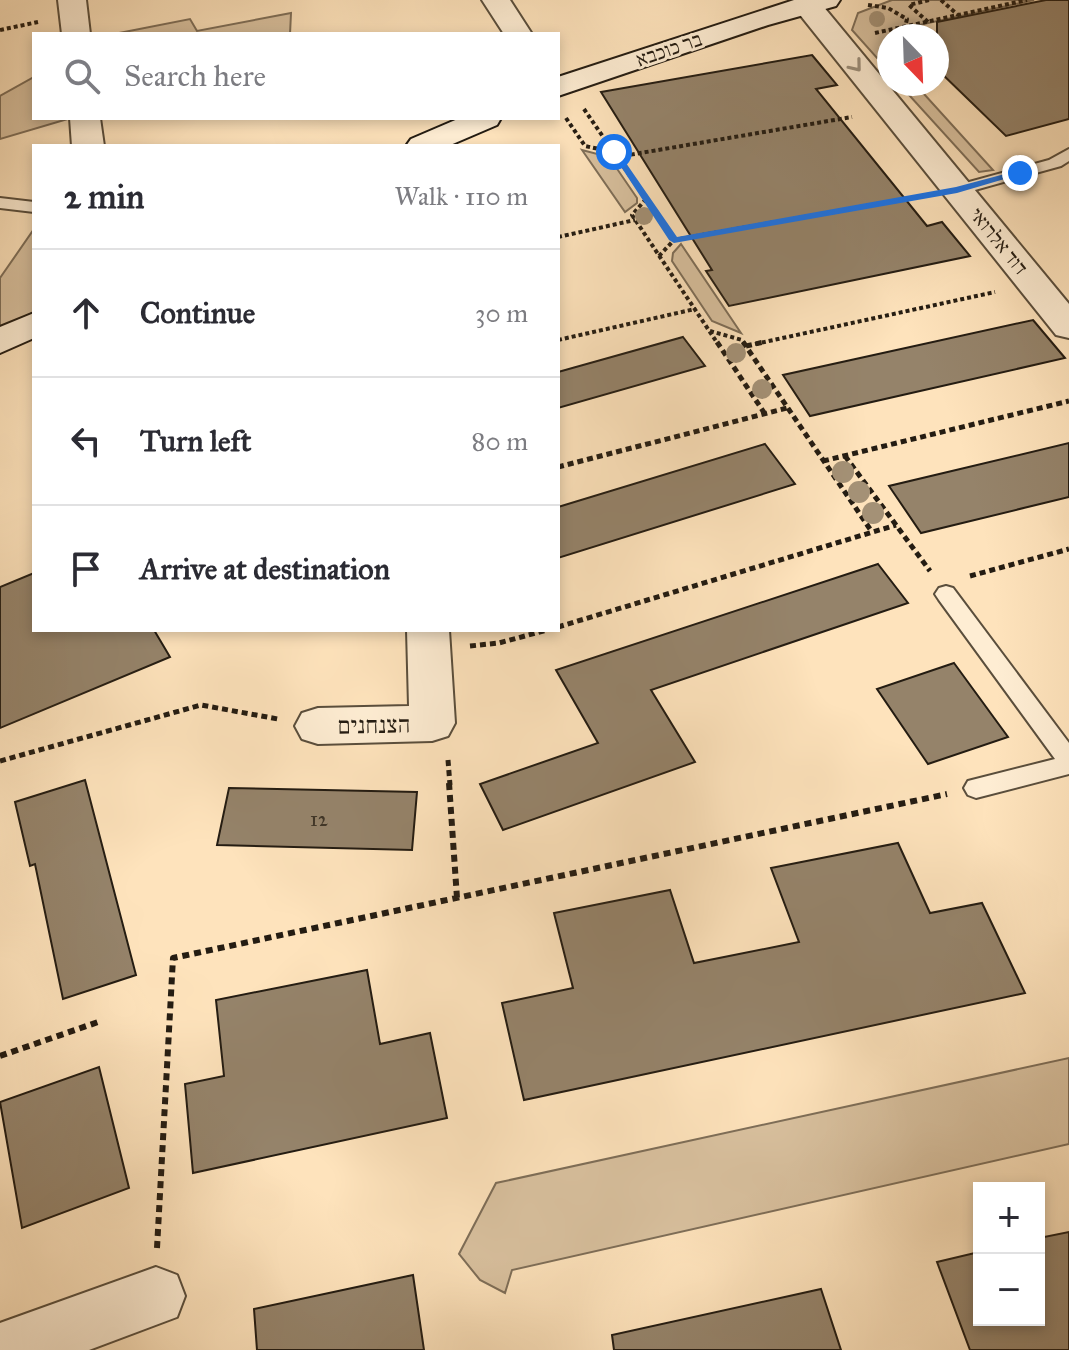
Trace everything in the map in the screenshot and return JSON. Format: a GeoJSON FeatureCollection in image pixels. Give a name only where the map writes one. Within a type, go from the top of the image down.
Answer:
{"type":"FeatureCollection","features":[{"type":"Feature","properties":{"kind":"street"},"geometry":{"type":"LineString","coordinates":[[72,0],[76,32]]}},
{"type":"Feature","properties":{"kind":"street"},"geometry":{"type":"LineString","coordinates":[[496,0],[517,32]]}},
{"type":"Feature","properties":{"kind":"street","name":"בר כוכבא"},"geometry":{"type":"LineString","coordinates":[[563,96],[758,19],[817,3]]}},
{"type":"Feature","properties":{"kind":"street","name":"דוד אלרואי"},"geometry":{"type":"LineString","coordinates":[[817,3],[892,110],[1069,327]]}},
{"type":"Feature","properties":{"kind":"street"},"geometry":{"type":"LineString","coordinates":[[85,120],[88,144]]}},
{"type":"Feature","properties":{"kind":"street"},"geometry":{"type":"LineString","coordinates":[[427,144],[481,120]]}},
{"type":"Feature","properties":{"kind":"street"},"geometry":{"type":"LineString","coordinates":[[0,341],[32,325]]}},
{"type":"Feature","properties":{"kind":"street","name":"הצנחנים"},"geometry":{"type":"LineString","coordinates":[[318,726],[432,723],[428,637]]}},
{"type":"Feature","properties":{"kind":"street"},"geometry":{"type":"LineString","coordinates":[[8,1350],[156,1296]]}},
{"type":"Feature","properties":{"kind":"lane"},"geometry":{"type":"LineString","coordinates":[[957,190],[1055,163],[1069,154]]}},
{"type":"Feature","properties":{"kind":"lane"},"geometry":{"type":"LineString","coordinates":[[0,203],[32,207]]}},
{"type":"Feature","properties":{"kind":"lane"},"geometry":{"type":"LineString","coordinates":[[943,589],[1069,762],[976,788]]}},
{"type":"Feature","properties":{"kind":"path"},"geometry":{"type":"LineString","coordinates":[[928,22],[909,5],[929,0]]}},
{"type":"Feature","properties":{"kind":"path"},"geometry":{"type":"LineString","coordinates":[[942,0],[958,15]]}},
{"type":"Feature","properties":{"kind":"path"},"geometry":{"type":"LineString","coordinates":[[986,0],[994,7]]}},
{"type":"Feature","properties":{"kind":"path"},"geometry":{"type":"LineString","coordinates":[[919,24],[1027,0]]}},
{"type":"Feature","properties":{"kind":"path"},"geometry":{"type":"LineString","coordinates":[[868,5],[896,11],[907,19],[906,24]]}},
{"type":"Feature","properties":{"kind":"path"},"geometry":{"type":"LineString","coordinates":[[563,96],[615,154],[674,240]]}},
{"type":"Feature","properties":{"kind":"path"},"geometry":{"type":"LineString","coordinates":[[563,96],[585,146],[615,154],[892,110]]}},
{"type":"Feature","properties":{"kind":"path"},"geometry":{"type":"LineString","coordinates":[[659,256],[674,240],[957,190]]}},
{"type":"Feature","properties":{"kind":"path"},"geometry":{"type":"LineString","coordinates":[[646,199],[632,215],[765,414]]}},
{"type":"Feature","properties":{"kind":"path"},"geometry":{"type":"LineString","coordinates":[[560,237],[635,220]]}},
{"type":"Feature","properties":{"kind":"path"},"geometry":{"type":"LineString","coordinates":[[746,346],[1034,284]]}},
{"type":"Feature","properties":{"kind":"path"},"geometry":{"type":"LineString","coordinates":[[560,340],[695,309]]}},
{"type":"Feature","properties":{"kind":"path"},"geometry":{"type":"LineString","coordinates":[[710,331],[742,340],[872,532]]}},
{"type":"Feature","properties":{"kind":"path"},"geometry":{"type":"LineString","coordinates":[[823,461],[1069,401]]}},
{"type":"Feature","properties":{"kind":"path"},"geometry":{"type":"LineString","coordinates":[[560,466],[787,408]]}},
{"type":"Feature","properties":{"kind":"path"},"geometry":{"type":"LineString","coordinates":[[845,456],[943,589],[1069,549]]}},
{"type":"Feature","properties":{"kind":"path"},"geometry":{"type":"LineString","coordinates":[[560,626],[896,525]]}},
{"type":"Feature","properties":{"kind":"path"},"geometry":{"type":"LineString","coordinates":[[428,637],[451,647],[499,643],[540,632]]}},
{"type":"Feature","properties":{"kind":"path"},"geometry":{"type":"LineString","coordinates":[[0,761],[201,705],[318,726]]}},
{"type":"Feature","properties":{"kind":"path"},"geometry":{"type":"LineString","coordinates":[[432,723],[445,724],[457,898]]}},
{"type":"Feature","properties":{"kind":"path"},"geometry":{"type":"LineString","coordinates":[[156,1296],[158,1206],[173,958],[976,788]]}},
{"type":"Feature","properties":{"kind":"path"},"geometry":{"type":"LineString","coordinates":[[0,1056],[101,1021]]}},
{"type":"Feature","properties":{"kind":"shaded area"},"geometry":{"type":"Polygon","coordinates":[[[892,0],[1034,0],[924,24],[877,24],[877,58],[852,30],[858,13],[892,0]]]}},
{"type":"Feature","properties":{"kind":"shaded area"},"geometry":{"type":"Polygon","coordinates":[[[291,13],[290,32],[124,32],[190,19],[197,31],[291,13]]]}},
{"type":"Feature","properties":{"kind":"shaded area"},"geometry":{"type":"Polygon","coordinates":[[[32,78],[32,120],[64,120],[0,139],[0,96],[32,78]]]}},
{"type":"Feature","properties":{"kind":"shaded area"},"geometry":{"type":"Polygon","coordinates":[[[910,96],[926,96],[993,170],[979,172],[910,96]]]}},
{"type":"Feature","properties":{"kind":"shaded area"},"geometry":{"type":"Polygon","coordinates":[[[582,150],[609,157],[637,198],[637,203],[625,212],[582,150]]]}},
{"type":"Feature","properties":{"kind":"shaded area"},"geometry":{"type":"Polygon","coordinates":[[[32,232],[32,313],[0,329],[0,278],[32,232]]]}},
{"type":"Feature","properties":{"kind":"shaded area"},"geometry":{"type":"Polygon","coordinates":[[[681,244],[741,333],[712,321],[672,261],[673,253],[681,244]]]}},
{"type":"Feature","properties":{"kind":"shaded area"},"geometry":{"type":"Polygon","coordinates":[[[1069,1058],[1069,1144],[512,1270],[505,1293],[480,1280],[459,1254],[496,1183],[1069,1058]]]}},
{"type":"Feature","properties":{"kind":"building"},"geometry":{"type":"Polygon","coordinates":[[[1046,0],[1069,0],[1069,119],[1006,136],[949,81],[949,24],[937,22],[1046,0]]]}},
{"type":"Feature","properties":{"kind":"building"},"geometry":{"type":"Polygon","coordinates":[[[812,55],[837,85],[816,89],[927,226],[942,222],[970,256],[729,306],[706,271],[712,270],[601,92],[812,55]]]}},
{"type":"Feature","properties":{"kind":"building"},"geometry":{"type":"Polygon","coordinates":[[[1033,320],[1065,358],[810,416],[783,375],[1033,320]]]}},
{"type":"Feature","properties":{"kind":"building"},"geometry":{"type":"Polygon","coordinates":[[[683,337],[705,366],[560,407],[560,371],[683,337]]]}},
{"type":"Feature","properties":{"kind":"building"},"geometry":{"type":"Polygon","coordinates":[[[1069,443],[1069,497],[921,533],[889,486],[1069,443]]]}},
{"type":"Feature","properties":{"kind":"building"},"geometry":{"type":"Polygon","coordinates":[[[765,444],[795,484],[560,557],[560,506],[765,444]]]}},
{"type":"Feature","properties":{"kind":"building"},"geometry":{"type":"Polygon","coordinates":[[[878,564],[908,603],[651,690],[695,762],[503,830],[480,784],[598,743],[556,670],[878,564]]]}},
{"type":"Feature","properties":{"kind":"building"},"geometry":{"type":"Polygon","coordinates":[[[32,574],[32,632],[155,632],[170,657],[0,728],[0,587],[32,574]]]}},
{"type":"Feature","properties":{"kind":"building"},"geometry":{"type":"Polygon","coordinates":[[[954,663],[1008,737],[928,764],[877,689],[954,663]]]}},
{"type":"Feature","properties":{"kind":"building"},"geometry":{"type":"Polygon","coordinates":[[[85,780],[136,975],[63,999],[35,864],[30,866],[15,802],[85,780]]]}},
{"type":"Feature","properties":{"kind":"building"},"geometry":{"type":"Polygon","coordinates":[[[229,788],[417,792],[412,850],[217,845],[229,788]]]}},
{"type":"Feature","properties":{"kind":"building"},"geometry":{"type":"Polygon","coordinates":[[[898,843],[930,913],[982,903],[1025,993],[524,1100],[502,1003],[573,988],[554,913],[670,890],[694,963],[799,942],[771,868],[898,843]]]}},
{"type":"Feature","properties":{"kind":"building"},"geometry":{"type":"Polygon","coordinates":[[[367,970],[380,1044],[430,1033],[447,1118],[193,1173],[185,1084],[224,1076],[216,1000],[367,970]]]}},
{"type":"Feature","properties":{"kind":"building"},"geometry":{"type":"Polygon","coordinates":[[[99,1067],[129,1188],[22,1228],[0,1102],[99,1067]]]}},
{"type":"Feature","properties":{"kind":"building"},"geometry":{"type":"Polygon","coordinates":[[[1069,1232],[1069,1350],[970,1350],[937,1262],[973,1253],[973,1326],[1045,1326],[1045,1237],[1069,1232]]]}},
{"type":"Feature","properties":{"kind":"building"},"geometry":{"type":"Polygon","coordinates":[[[413,1275],[424,1350],[257,1350],[254,1309],[413,1275]]]}},
{"type":"Feature","properties":{"kind":"building"},"geometry":{"type":"Polygon","coordinates":[[[821,1289],[841,1350],[614,1350],[612,1335],[821,1289]]]}},
{"type":"Feature","properties":{"kind":"route"},"geometry":{"type":"LineString","coordinates":[[614,152],[674,240],[957,190],[1020,173]]}}]}
